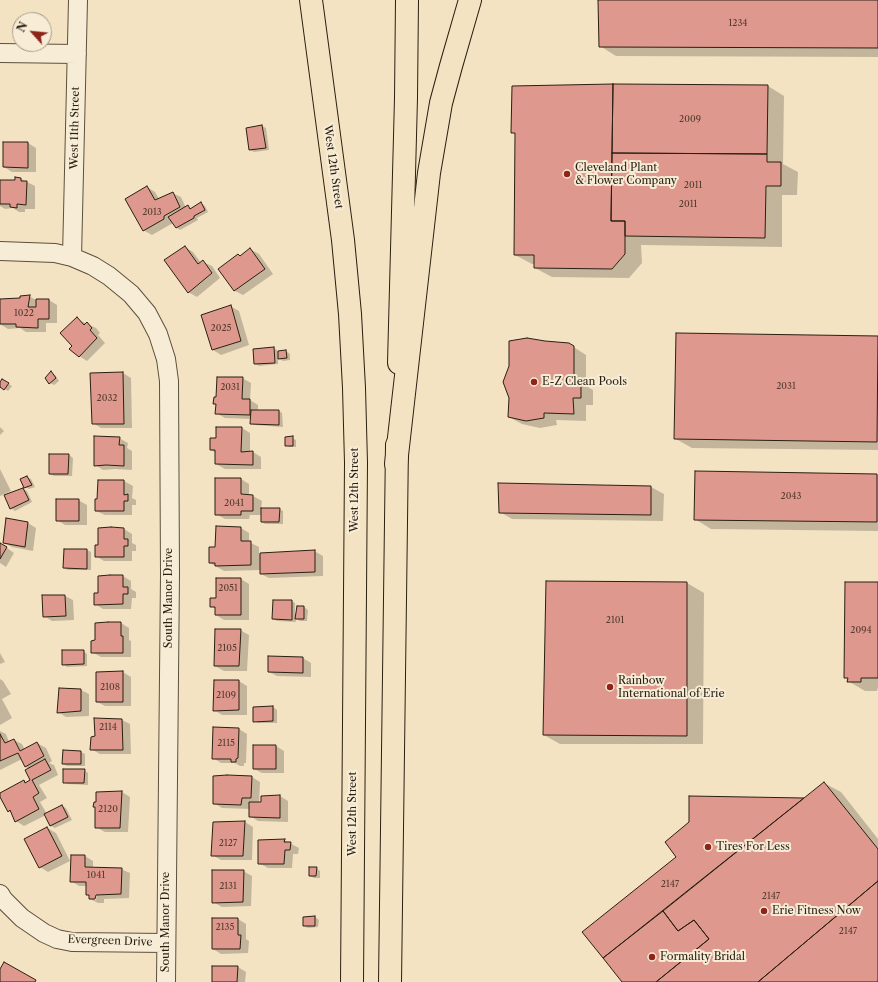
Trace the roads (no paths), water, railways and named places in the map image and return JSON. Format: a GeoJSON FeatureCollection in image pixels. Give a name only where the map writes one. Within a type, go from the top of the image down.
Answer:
{"type":"FeatureCollection","features":[{"type":"Feature","properties":{"kind":"main road","name":"West 12th Street"},"geometry":{"type":"LineString","coordinates":[[311,0],[343,240],[350,314],[354,388],[356,463],[352,982]]}},
{"type":"Feature","properties":{"kind":"main road"},"geometry":{"type":"LineString","coordinates":[[390,982],[396,464],[406,98],[407,0]]}},
{"type":"Feature","properties":{"kind":"main road"},"geometry":{"type":"LineString","coordinates":[[396,464],[428,173],[441,103],[454,52],[470,0]]}},
{"type":"Feature","properties":{"kind":"street","name":"West 11th Street"},"geometry":{"type":"LineString","coordinates":[[72,257],[78,0]]}},
{"type":"Feature","properties":{"kind":"street"},"geometry":{"type":"LineString","coordinates":[[0,53],[77,54]]}},
{"type":"Feature","properties":{"kind":"street","name":"South Manor Drive"},"geometry":{"type":"LineString","coordinates":[[0,251],[55,253],[72,257],[94,266],[120,284],[148,313],[158,334],[166,359],[169,381],[170,574],[166,982]]}},
{"type":"Feature","properties":{"kind":"street","name":"Evergreen Drive"},"geometry":{"type":"LineString","coordinates":[[0,894],[22,918],[44,933],[57,939],[72,942],[166,943]]}},
{"type":"Feature","properties":{"kind":"place","name":"Cleveland Plant & Flower Company"},"geometry":{"type":"Point","coordinates":[567,174]}},
{"type":"Feature","properties":{"kind":"place","name":"E-Z Clean Pools"},"geometry":{"type":"Point","coordinates":[534,382]}},
{"type":"Feature","properties":{"kind":"place","name":"Rainbow International of Erie"},"geometry":{"type":"Point","coordinates":[610,687]}},
{"type":"Feature","properties":{"kind":"place","name":"Tires For Less"},"geometry":{"type":"Point","coordinates":[708,847]}},
{"type":"Feature","properties":{"kind":"place","name":"Erie Fitness Now"},"geometry":{"type":"Point","coordinates":[764,911]}},
{"type":"Feature","properties":{"kind":"place","name":"Formality Bridal"},"geometry":{"type":"Point","coordinates":[652,957]}}]}
